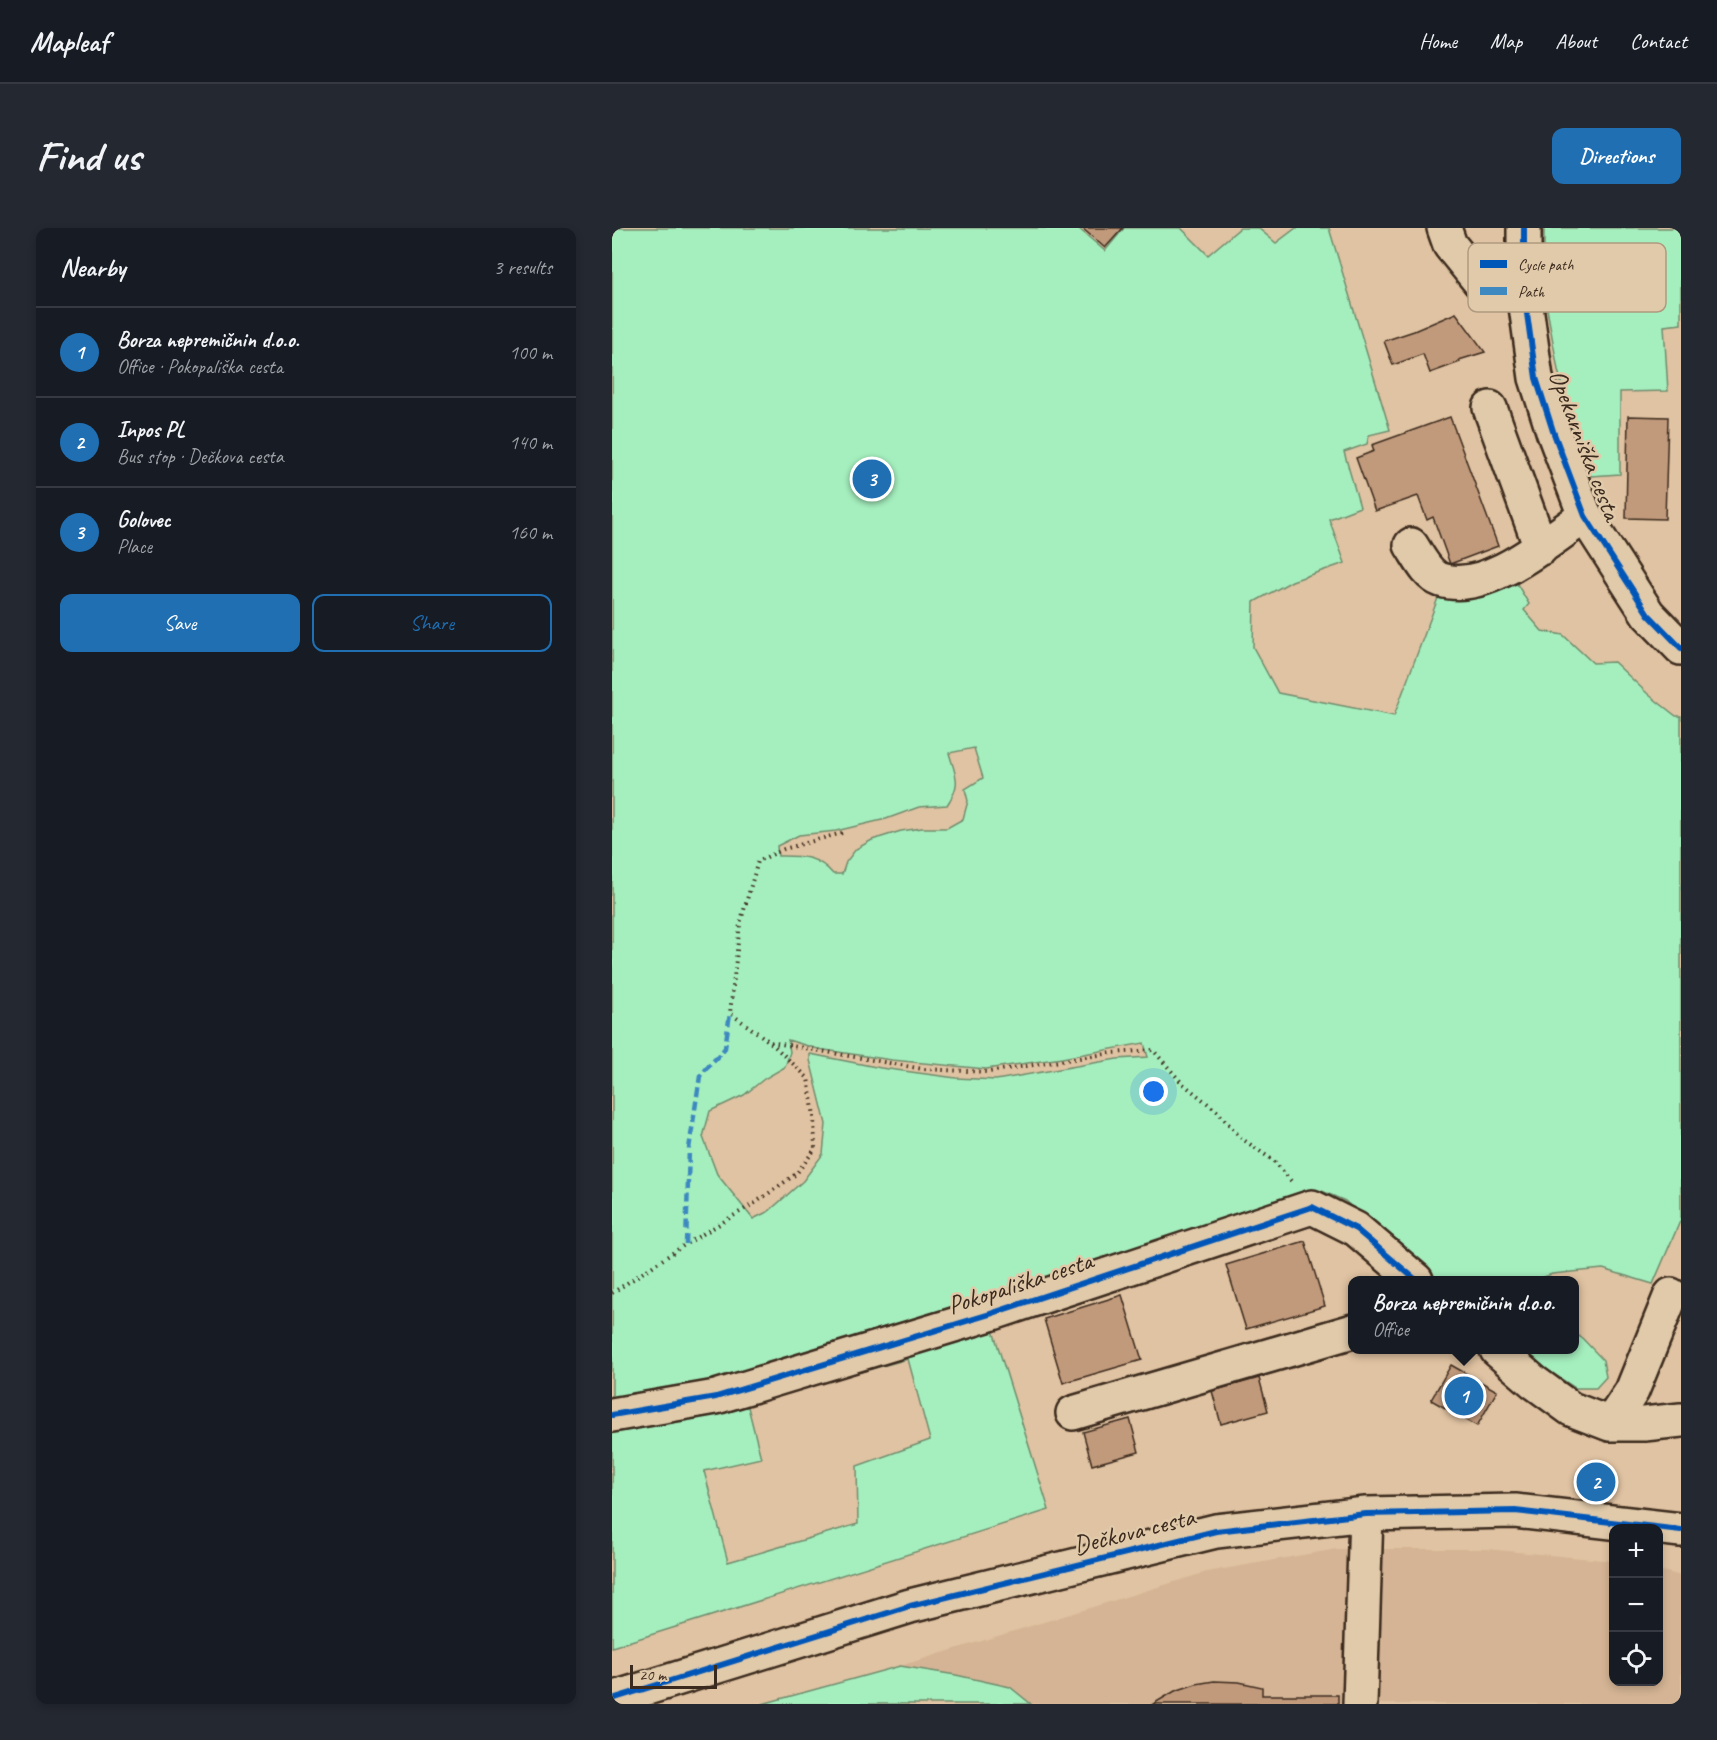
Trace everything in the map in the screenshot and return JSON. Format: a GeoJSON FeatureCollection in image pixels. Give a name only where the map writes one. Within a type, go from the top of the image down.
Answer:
{"type":"FeatureCollection","features":[{"type":"Feature","properties":{"kind":"street"},"geometry":{"type":"LineString","coordinates":[[1444,228],[1450,245],[1468,267]]}},
{"type":"Feature","properties":{"kind":"street","name":"Opekarniška cesta"},"geometry":{"type":"LineString","coordinates":[[1527,312],[1536,378],[1585,516],[1648,614],[1678,637]]}},
{"type":"Feature","properties":{"kind":"street"},"geometry":{"type":"LineString","coordinates":[[1490,408],[1541,548]]}},
{"type":"Feature","properties":{"kind":"street"},"geometry":{"type":"LineString","coordinates":[[1412,545],[1424,567],[1440,579],[1469,582],[1500,572],[1541,548],[1585,516]]}},
{"type":"Feature","properties":{"kind":"street"},"geometry":{"type":"LineString","coordinates":[[1312,1207],[1356,1229],[1410,1276]]}},
{"type":"Feature","properties":{"kind":"street","name":"Pokopališka cesta"},"geometry":{"type":"LineString","coordinates":[[612,1415],[716,1397],[990,1314],[1312,1207]]}},
{"type":"Feature","properties":{"kind":"street"},"geometry":{"type":"LineString","coordinates":[[1610,1424],[1632,1391],[1671,1295]]}},
{"type":"Feature","properties":{"kind":"street"},"geometry":{"type":"LineString","coordinates":[[1073,1413],[1348,1332]]}},
{"type":"Feature","properties":{"kind":"street"},"geometry":{"type":"LineString","coordinates":[[1502,1354],[1534,1382],[1572,1408],[1610,1424],[1644,1424],[1681,1420]]}},
{"type":"Feature","properties":{"kind":"street","name":"Dečkova cesta"},"geometry":{"type":"LineString","coordinates":[[612,1699],[910,1606],[1216,1531],[1366,1514],[1515,1511],[1681,1530]]}},
{"type":"Feature","properties":{"kind":"street"},"geometry":{"type":"LineString","coordinates":[[1360,1704],[1366,1514]]}},
{"type":"Feature","properties":{"kind":"path"},"geometry":{"type":"LineString","coordinates":[[612,1293],[796,1174],[815,1149],[814,1116],[808,1078],[770,1042],[730,1013],[740,924],[758,861],[784,849],[842,833]]}},
{"type":"Feature","properties":{"kind":"path"},"geometry":{"type":"LineString","coordinates":[[770,1042],[923,1069],[988,1072],[1112,1053],[1153,1050],[1182,1083],[1217,1111],[1241,1138],[1274,1161],[1312,1207]]}},
{"type":"Feature","properties":{"kind":"shaded area"},"geometry":{"type":"Polygon","coordinates":[[[1337,1549],[1486,1549],[1609,1561],[1609,1686],[1663,1686],[1663,1571],[1681,1576],[1681,1704],[762,1704],[900,1666],[1207,1572],[1337,1549]]]}},
{"type":"Feature","properties":{"kind":"green space"},"geometry":{"type":"Polygon","coordinates":[[[612,228],[1078,228],[1105,251],[1124,228],[1181,228],[1208,255],[1240,228],[1258,228],[1276,243],[1296,228],[1329,228],[1390,430],[1369,435],[1367,444],[1344,452],[1360,507],[1329,519],[1345,563],[1292,581],[1254,602],[1253,647],[1278,693],[1394,716],[1438,598],[1473,598],[1504,583],[1517,584],[1529,604],[1524,610],[1542,631],[1563,635],[1593,663],[1614,662],[1649,695],[1676,716],[1681,716],[1681,1219],[1653,1284],[1603,1269],[1547,1276],[1428,1276],[1345,1201],[1322,1191],[1289,1199],[990,1321],[1049,1510],[612,1647],[612,228]],[[974,748],[949,753],[956,785],[947,805],[919,807],[886,819],[836,831],[799,835],[777,846],[778,856],[808,858],[821,863],[833,874],[842,874],[846,862],[856,849],[872,840],[901,831],[947,828],[963,819],[968,801],[965,789],[983,778],[974,748]],[[788,1040],[790,1052],[785,1067],[764,1079],[744,1095],[710,1111],[703,1137],[717,1174],[753,1219],[769,1211],[803,1181],[823,1154],[826,1124],[810,1054],[881,1068],[956,1078],[996,1080],[1117,1059],[1148,1057],[1144,1043],[986,1069],[892,1060],[818,1049],[788,1040]],[[908,1359],[747,1403],[761,1458],[704,1471],[728,1562],[858,1524],[857,1466],[930,1440],[908,1359]]]}},
{"type":"Feature","properties":{"kind":"green space"},"geometry":{"type":"Polygon","coordinates":[[[1544,228],[1681,228],[1681,324],[1664,326],[1668,391],[1620,392],[1620,474],[1591,476],[1572,426],[1558,370],[1548,312],[1666,312],[1666,243],[1544,243],[1544,228]]]}},
{"type":"Feature","properties":{"kind":"green space"},"geometry":{"type":"Polygon","coordinates":[[[1579,1336],[1582,1338],[1603,1360],[1606,1377],[1596,1388],[1575,1388],[1523,1354],[1579,1354],[1579,1336]]]}},
{"type":"Feature","properties":{"kind":"green space"},"geometry":{"type":"Polygon","coordinates":[[[900,1666],[1010,1687],[1031,1704],[762,1704],[900,1666]]]}},
{"type":"Feature","properties":{"kind":"building"},"geometry":{"type":"Polygon","coordinates":[[[1082,228],[1123,228],[1105,248],[1082,228]]]}},
{"type":"Feature","properties":{"kind":"building"},"geometry":{"type":"Polygon","coordinates":[[[1456,313],[1485,352],[1459,360],[1460,362],[1430,373],[1423,354],[1393,365],[1384,341],[1456,313]]]}},
{"type":"Feature","properties":{"kind":"building"},"geometry":{"type":"Polygon","coordinates":[[[1628,416],[1668,417],[1665,519],[1626,518],[1628,416]]]}},
{"type":"Feature","properties":{"kind":"building"},"geometry":{"type":"Polygon","coordinates":[[[1450,417],[1498,546],[1450,564],[1433,517],[1427,520],[1418,496],[1375,511],[1356,458],[1374,451],[1372,445],[1450,417]]]}},
{"type":"Feature","properties":{"kind":"building"},"geometry":{"type":"Polygon","coordinates":[[[1305,1241],[1325,1306],[1246,1329],[1226,1265],[1305,1241]]]}},
{"type":"Feature","properties":{"kind":"building"},"geometry":{"type":"Polygon","coordinates":[[[1122,1295],[1142,1360],[1063,1383],[1044,1319],[1122,1295]]]}},
{"type":"Feature","properties":{"kind":"building"},"geometry":{"type":"Polygon","coordinates":[[[1451,1365],[1497,1391],[1477,1426],[1431,1400],[1451,1365]]]}},
{"type":"Feature","properties":{"kind":"building"},"geometry":{"type":"Polygon","coordinates":[[[1259,1378],[1268,1411],[1221,1424],[1212,1391],[1259,1378]]]}},
{"type":"Feature","properties":{"kind":"building"},"geometry":{"type":"Polygon","coordinates":[[[1130,1419],[1139,1452],[1092,1465],[1083,1432],[1130,1419]]]}},
{"type":"Feature","properties":{"kind":"building"},"geometry":{"type":"Polygon","coordinates":[[[1214,1681],[1239,1682],[1262,1687],[1262,1695],[1338,1695],[1338,1704],[1153,1704],[1175,1691],[1214,1681]]]}},
{"type":"Feature","properties":{"kind":"marked path"},"geometry":{"type":"LineString","coordinates":[[686,1244],[689,1149],[700,1076],[725,1048],[730,1013]]}},
{"type":"Feature","properties":{"kind":"cycle path"},"geometry":{"type":"LineString","coordinates":[[1524,228],[1524,243]]}},
{"type":"Feature","properties":{"kind":"cycle path"},"geometry":{"type":"LineString","coordinates":[[1527,312],[1536,378],[1585,516],[1648,614],[1681,648]]}},
{"type":"Feature","properties":{"kind":"cycle path"},"geometry":{"type":"LineString","coordinates":[[612,1415],[716,1397],[990,1314],[1312,1207],[1356,1229],[1411,1276]]}},
{"type":"Feature","properties":{"kind":"cycle path"},"geometry":{"type":"LineString","coordinates":[[612,1699],[910,1606],[1216,1531],[1366,1514],[1515,1511],[1681,1530]]}},
{"type":"Feature","properties":{"kind":"place","name":"Golovec"},"geometry":{"type":"Point","coordinates":[872,479]}},
{"type":"Feature","properties":{"kind":"place","name":"Borza nepremičnin d.o.o."},"geometry":{"type":"Point","coordinates":[1464,1396]}},
{"type":"Feature","properties":{"kind":"place","name":"Inpos PL"},"geometry":{"type":"Point","coordinates":[1596,1482]}}]}
